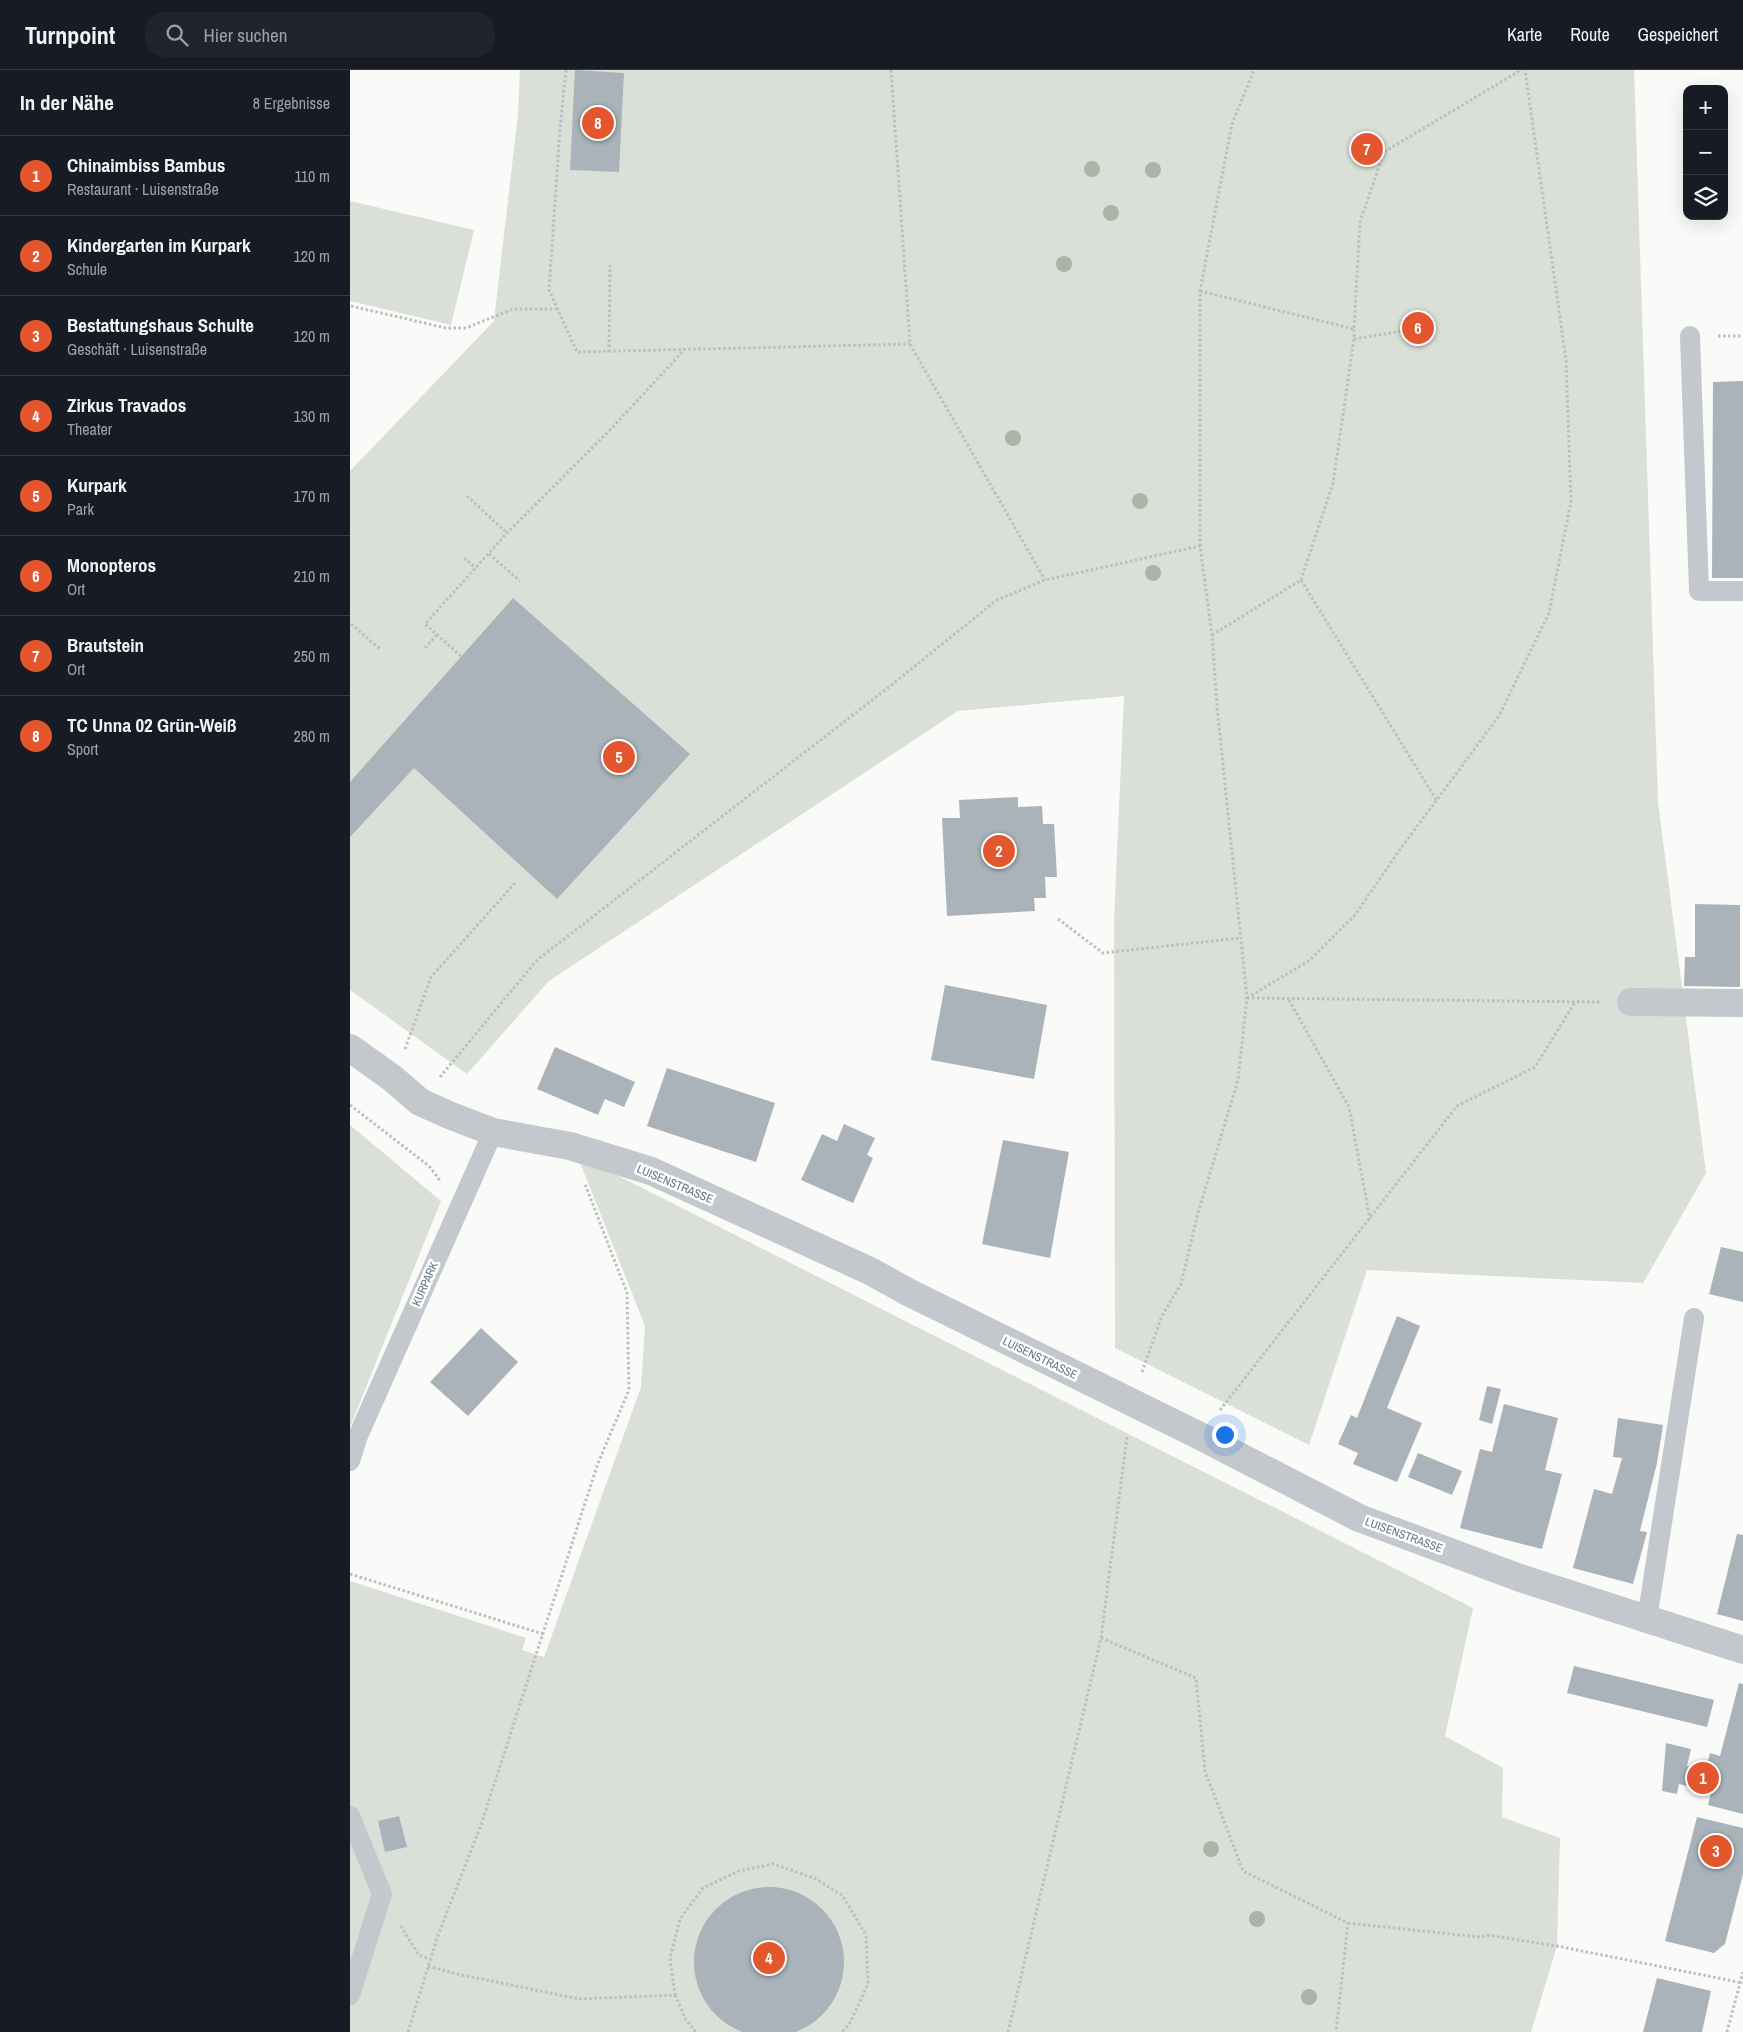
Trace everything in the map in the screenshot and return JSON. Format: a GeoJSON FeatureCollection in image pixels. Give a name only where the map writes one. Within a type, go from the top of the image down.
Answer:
{"type":"FeatureCollection","features":[{"type":"Feature","properties":{"kind":"street"},"geometry":{"type":"LineString","coordinates":[[1631,1002],[1743,1003]]}},
{"type":"Feature","properties":{"kind":"street","name":"LUISENSTRASSE"},"geometry":{"type":"LineString","coordinates":[[350,1048],[392,1078],[420,1102],[493,1132],[570,1146],[651,1171],[870,1271],[923,1300],[1200,1436],[1359,1518],[1520,1578],[1743,1650]]}},
{"type":"Feature","properties":{"kind":"lane"},"geometry":{"type":"LineString","coordinates":[[1690,336],[1699,591],[1743,591]]}},
{"type":"Feature","properties":{"kind":"lane","name":"KURPARK"},"geometry":{"type":"LineString","coordinates":[[350,1461],[354,1434],[493,1132]]}},
{"type":"Feature","properties":{"kind":"lane"},"geometry":{"type":"LineString","coordinates":[[1647,1619],[1694,1318]]}},
{"type":"Feature","properties":{"kind":"lane"},"geometry":{"type":"LineString","coordinates":[[350,1816],[382,1894],[350,1995]]}},
{"type":"Feature","properties":{"kind":"path"},"geometry":{"type":"LineString","coordinates":[[566,70],[549,290],[577,352],[910,344]]}},
{"type":"Feature","properties":{"kind":"path"},"geometry":{"type":"LineString","coordinates":[[891,70],[910,344],[1045,580]]}},
{"type":"Feature","properties":{"kind":"path"},"geometry":{"type":"LineString","coordinates":[[1008,2032],[1101,1638],[1131,1403],[1162,1316],[1181,1284],[1198,1213],[1238,1080],[1247,998],[1217,706],[1212,635],[1200,546],[1200,291],[1232,124],[1254,70]]}},
{"type":"Feature","properties":{"kind":"path"},"geometry":{"type":"LineString","coordinates":[[1212,635],[1301,580],[1333,484],[1354,339],[1360,222],[1384,152],[1521,70]]}},
{"type":"Feature","properties":{"kind":"path"},"geometry":{"type":"LineString","coordinates":[[1247,998],[1310,960],[1355,915],[1401,848],[1499,716],[1549,613],[1571,501],[1566,360],[1525,70]]}},
{"type":"Feature","properties":{"kind":"path"},"geometry":{"type":"LineString","coordinates":[[609,352],[610,265]]}},
{"type":"Feature","properties":{"kind":"path"},"geometry":{"type":"LineString","coordinates":[[1200,291],[1354,329]]}},
{"type":"Feature","properties":{"kind":"path"},"geometry":{"type":"LineString","coordinates":[[351,306],[446,328],[466,328],[513,309],[558,309]]}},
{"type":"Feature","properties":{"kind":"path"},"geometry":{"type":"LineString","coordinates":[[1354,339],[1409,330]]}},
{"type":"Feature","properties":{"kind":"path"},"geometry":{"type":"LineString","coordinates":[[461,656],[425,624],[507,533],[612,428],[684,350]]}},
{"type":"Feature","properties":{"kind":"path"},"geometry":{"type":"LineString","coordinates":[[467,496],[507,533]]}},
{"type":"Feature","properties":{"kind":"path"},"geometry":{"type":"LineString","coordinates":[[420,1102],[537,960],[881,693],[997,600],[1045,580],[1200,546]]}},
{"type":"Feature","properties":{"kind":"path"},"geometry":{"type":"LineString","coordinates":[[489,554],[520,581]]}},
{"type":"Feature","properties":{"kind":"path"},"geometry":{"type":"LineString","coordinates":[[464,558],[476,568]]}},
{"type":"Feature","properties":{"kind":"path"},"geometry":{"type":"LineString","coordinates":[[1301,580],[1437,801]]}},
{"type":"Feature","properties":{"kind":"path"},"geometry":{"type":"LineString","coordinates":[[350,624],[381,650]]}},
{"type":"Feature","properties":{"kind":"path"},"geometry":{"type":"LineString","coordinates":[[425,648],[437,635]]}},
{"type":"Feature","properties":{"kind":"path"},"geometry":{"type":"LineString","coordinates":[[392,1078],[411,1034],[431,977],[516,882]]}},
{"type":"Feature","properties":{"kind":"path"},"geometry":{"type":"LineString","coordinates":[[1058,919],[1104,953],[1240,938]]}},
{"type":"Feature","properties":{"kind":"path"},"geometry":{"type":"LineString","coordinates":[[1247,998],[1288,1000],[1631,1002]]}},
{"type":"Feature","properties":{"kind":"path"},"geometry":{"type":"LineString","coordinates":[[1288,1000],[1349,1107],[1370,1218]]}},
{"type":"Feature","properties":{"kind":"path"},"geometry":{"type":"LineString","coordinates":[[1200,1436],[1457,1106],[1535,1067],[1575,1002]]}},
{"type":"Feature","properties":{"kind":"path"},"geometry":{"type":"LineString","coordinates":[[350,1106],[429,1166],[459,1205]]}},
{"type":"Feature","properties":{"kind":"path"},"geometry":{"type":"LineString","coordinates":[[408,2032],[437,1938],[481,1825],[598,1463],[629,1390],[626,1293],[570,1146]]}},
{"type":"Feature","properties":{"kind":"path"},"geometry":{"type":"LineString","coordinates":[[350,1574],[543,1634]]}},
{"type":"Feature","properties":{"kind":"path"},"geometry":{"type":"LineString","coordinates":[[1101,1638],[1196,1678],[1205,1771],[1243,1871],[1348,1923],[1479,1937],[1488,1935],[1557,1946],[1742,1983]]}},
{"type":"Feature","properties":{"kind":"path"},"geometry":{"type":"LineString","coordinates":[[696,2032],[686,2020],[675,1995],[670,1958],[680,1919],[703,1888],[739,1871],[772,1864],[814,1878],[842,1895],[866,1935],[868,1984],[849,2025],[842,2032]]}},
{"type":"Feature","properties":{"kind":"path"},"geometry":{"type":"LineString","coordinates":[[382,1894],[418,1954],[431,1960]]}},
{"type":"Feature","properties":{"kind":"path"},"geometry":{"type":"LineString","coordinates":[[1336,2032],[1348,1923]]}},
{"type":"Feature","properties":{"kind":"path"},"geometry":{"type":"LineString","coordinates":[[428,1966],[457,1974],[579,1999],[675,1995]]}},
{"type":"Feature","properties":{"kind":"path"},"geometry":{"type":"LineString","coordinates":[[1727,2032],[1742,1983],[1743,1972]]}},
{"type":"Feature","properties":{"kind":"shaded area"},"geometry":{"type":"Polygon","coordinates":[[[520,70],[1634,70],[1658,802],[1706,1173],[1643,1283],[1367,1270],[1309,1445],[1115,1348],[1114,920],[1124,696],[958,711],[549,981],[467,1074],[350,990],[350,471],[494,321],[518,114],[520,70]]]}},
{"type":"Feature","properties":{"kind":"shaded area"},"geometry":{"type":"Polygon","coordinates":[[[350,201],[474,230],[451,325],[350,301],[350,201]]]}},
{"type":"Feature","properties":{"kind":"shaded area"},"geometry":{"type":"Polygon","coordinates":[[[350,1125],[441,1201],[350,1427],[350,1125]]]}},
{"type":"Feature","properties":{"kind":"shaded area"},"geometry":{"type":"Polygon","coordinates":[[[577,1155],[1473,1608],[1445,1736],[1503,1768],[1502,1817],[1560,1838],[1557,1946],[1531,2032],[350,2032],[350,1581],[526,1638],[522,1650],[544,1657],[641,1387],[645,1326],[577,1155]]]}},
{"type":"Feature","properties":{"kind":"building"},"geometry":{"type":"Polygon","coordinates":[[[575,70],[624,73],[619,172],[570,170],[575,70]]]}},
{"type":"Feature","properties":{"kind":"building"},"geometry":{"type":"Polygon","coordinates":[[[1415,319],[1421,319],[1426,324],[1424,333],[1415,335],[1410,330],[1410,324],[1415,319]]]}},
{"type":"Feature","properties":{"kind":"building"},"geometry":{"type":"Polygon","coordinates":[[[1743,381],[1743,578],[1712,578],[1713,382],[1743,381]]]}},
{"type":"Feature","properties":{"kind":"building"},"geometry":{"type":"Polygon","coordinates":[[[513,598],[690,754],[557,899],[414,768],[350,837],[350,782],[513,598]]]}},
{"type":"Feature","properties":{"kind":"building"},"geometry":{"type":"Polygon","coordinates":[[[1018,797],[1018,807],[1042,806],[1043,824],[1054,824],[1057,877],[1045,877],[1046,898],[1034,898],[1035,911],[947,916],[942,818],[960,818],[959,800],[1018,797]]]}},
{"type":"Feature","properties":{"kind":"building"},"geometry":{"type":"Polygon","coordinates":[[[1695,904],[1740,905],[1740,987],[1684,986],[1685,957],[1695,957],[1695,904]]]}},
{"type":"Feature","properties":{"kind":"building"},"geometry":{"type":"Polygon","coordinates":[[[945,985],[1047,1005],[1034,1079],[931,1060],[945,985]]]}},
{"type":"Feature","properties":{"kind":"building"},"geometry":{"type":"Polygon","coordinates":[[[555,1047],[635,1082],[624,1107],[605,1099],[598,1115],[537,1089],[555,1047]]]}},
{"type":"Feature","properties":{"kind":"building"},"geometry":{"type":"Polygon","coordinates":[[[667,1068],[775,1103],[756,1162],[647,1126],[667,1068]]]}},
{"type":"Feature","properties":{"kind":"building"},"geometry":{"type":"Polygon","coordinates":[[[844,1124],[875,1138],[867,1155],[873,1158],[853,1203],[801,1180],[822,1134],[837,1141],[844,1124]]]}},
{"type":"Feature","properties":{"kind":"building"},"geometry":{"type":"Polygon","coordinates":[[[1003,1140],[1069,1152],[1050,1258],[982,1244],[1003,1140]]]}},
{"type":"Feature","properties":{"kind":"building"},"geometry":{"type":"Polygon","coordinates":[[[1721,1247],[1743,1252],[1743,1302],[1709,1294],[1721,1247]]]}},
{"type":"Feature","properties":{"kind":"building"},"geometry":{"type":"Polygon","coordinates":[[[1397,1316],[1420,1326],[1387,1408],[1422,1423],[1397,1482],[1353,1464],[1358,1453],[1338,1444],[1351,1415],[1357,1418],[1397,1316]]]}},
{"type":"Feature","properties":{"kind":"building"},"geometry":{"type":"Polygon","coordinates":[[[481,1328],[518,1362],[468,1416],[430,1382],[481,1328]]]}},
{"type":"Feature","properties":{"kind":"building"},"geometry":{"type":"Polygon","coordinates":[[[1487,1386],[1501,1389],[1492,1424],[1479,1420],[1487,1386]]]}},
{"type":"Feature","properties":{"kind":"building"},"geometry":{"type":"Polygon","coordinates":[[[1504,1404],[1558,1418],[1545,1470],[1562,1474],[1542,1549],[1460,1528],[1480,1449],[1492,1452],[1504,1404]]]}},
{"type":"Feature","properties":{"kind":"building"},"geometry":{"type":"Polygon","coordinates":[[[1618,1418],[1663,1425],[1657,1463],[1640,1531],[1647,1532],[1633,1584],[1573,1568],[1594,1489],[1612,1494],[1622,1458],[1613,1457],[1618,1418]]]}},
{"type":"Feature","properties":{"kind":"building"},"geometry":{"type":"Polygon","coordinates":[[[1418,1453],[1462,1471],[1452,1495],[1408,1477],[1418,1453]]]}},
{"type":"Feature","properties":{"kind":"building"},"geometry":{"type":"Polygon","coordinates":[[[1737,1534],[1743,1535],[1743,1621],[1717,1614],[1737,1534]]]}},
{"type":"Feature","properties":{"kind":"building"},"geometry":{"type":"Polygon","coordinates":[[[1574,1666],[1714,1700],[1707,1727],[1567,1693],[1574,1666]]]}},
{"type":"Feature","properties":{"kind":"building"},"geometry":{"type":"Polygon","coordinates":[[[1739,1683],[1743,1684],[1743,1814],[1708,1805],[1711,1792],[1679,1784],[1677,1794],[1662,1791],[1666,1743],[1691,1749],[1687,1766],[1705,1771],[1710,1753],[1720,1756],[1739,1683]]]}},
{"type":"Feature","properties":{"kind":"building"},"geometry":{"type":"Polygon","coordinates":[[[399,1816],[407,1847],[385,1852],[378,1821],[399,1816]]]}},
{"type":"Feature","properties":{"kind":"building"},"geometry":{"type":"Polygon","coordinates":[[[1697,1817],[1743,1828],[1743,1874],[1725,1944],[1714,1953],[1665,1941],[1697,1817]]]}},
{"type":"Feature","properties":{"kind":"building"},"geometry":{"type":"Polygon","coordinates":[[[754,1888],[784,1888],[798,1892],[811,1899],[832,1920],[839,1933],[843,1947],[843,1977],[839,1991],[832,2004],[811,2025],[794,2033],[744,2033],[727,2025],[706,2004],[699,1991],[695,1977],[695,1947],[699,1933],[706,1920],[727,1899],[740,1892],[754,1888]]]}},
{"type":"Feature","properties":{"kind":"building"},"geometry":{"type":"Polygon","coordinates":[[[1657,1978],[1711,1991],[1702,2032],[1643,2032],[1657,1978]]]}},
{"type":"Feature","properties":{"kind":"place","name":"TC Unna 02 Grün-Weiß"},"geometry":{"type":"Point","coordinates":[598,123]}},
{"type":"Feature","properties":{"kind":"place","name":"Brautstein"},"geometry":{"type":"Point","coordinates":[1367,149]}},
{"type":"Feature","properties":{"kind":"place","name":"Monopteros"},"geometry":{"type":"Point","coordinates":[1418,328]}},
{"type":"Feature","properties":{"kind":"place","name":"Kurpark"},"geometry":{"type":"Point","coordinates":[619,757]}},
{"type":"Feature","properties":{"kind":"place","name":"Kindergarten im Kurpark"},"geometry":{"type":"Point","coordinates":[999,851]}},
{"type":"Feature","properties":{"kind":"place","name":"Chinaimbiss Bambus"},"geometry":{"type":"Point","coordinates":[1703,1778]}},
{"type":"Feature","properties":{"kind":"place","name":"Bestattungshaus Schulte"},"geometry":{"type":"Point","coordinates":[1716,1851]}},
{"type":"Feature","properties":{"kind":"place","name":"Zirkus Travados"},"geometry":{"type":"Point","coordinates":[769,1958]}}]}
